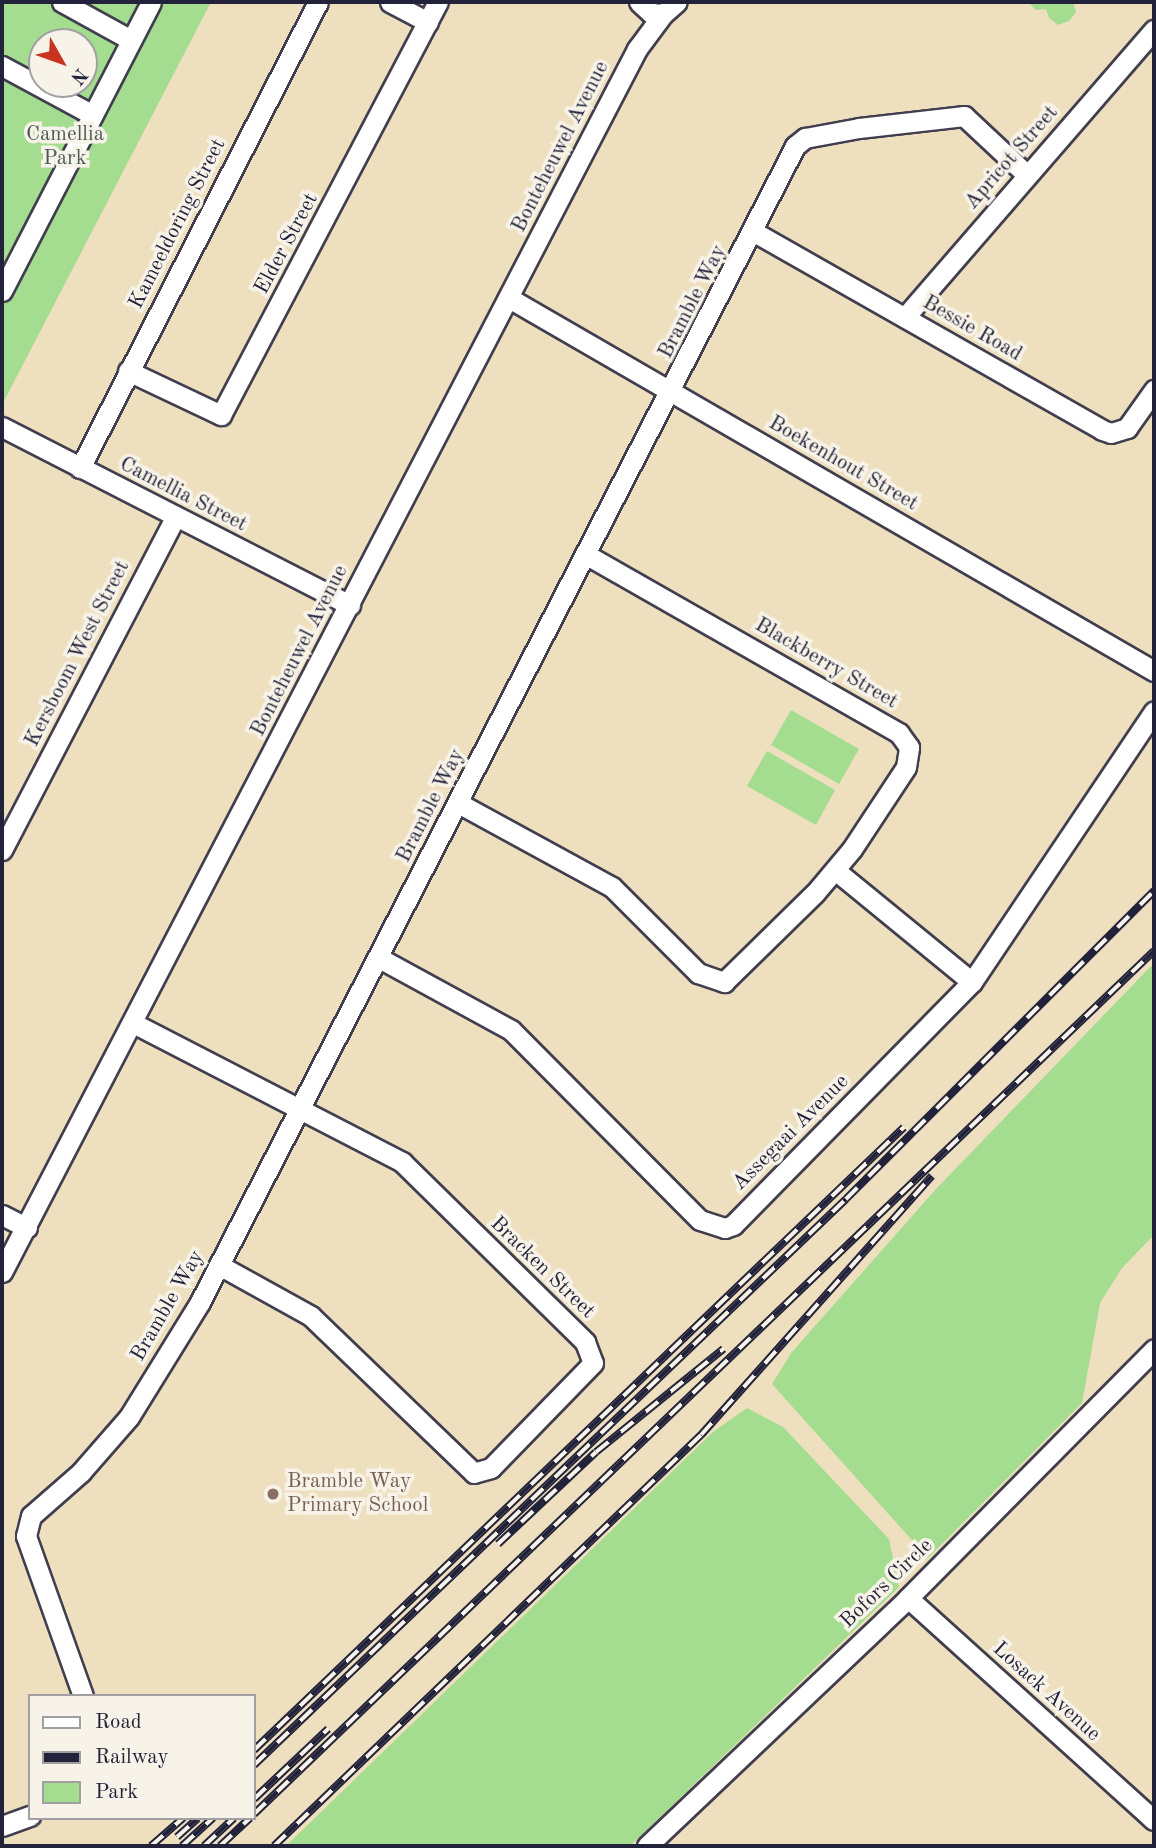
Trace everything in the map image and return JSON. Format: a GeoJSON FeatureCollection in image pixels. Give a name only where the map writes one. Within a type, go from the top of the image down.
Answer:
{"type":"FeatureCollection","features":[{"type":"Feature","properties":{"kind":"street"},"geometry":{"type":"LineString","coordinates":[[62,2],[131,40]]}},
{"type":"Feature","properties":{"kind":"street"},"geometry":{"type":"LineString","coordinates":[[2,290],[7,268],[93,115],[151,2]]}},
{"type":"Feature","properties":{"kind":"street","name":"Kameeldoring Street"},"geometry":{"type":"LineString","coordinates":[[80,468],[318,2]]}},
{"type":"Feature","properties":{"kind":"street"},"geometry":{"type":"LineString","coordinates":[[390,2],[428,22]]}},
{"type":"Feature","properties":{"kind":"street","name":"Elder Street"},"geometry":{"type":"LineString","coordinates":[[128,371],[222,415],[439,2]]}},
{"type":"Feature","properties":{"kind":"street"},"geometry":{"type":"LineString","coordinates":[[640,4],[677,6]]}},
{"type":"Feature","properties":{"kind":"street","name":"Bonteheuwel Avenue"},"geometry":{"type":"LineString","coordinates":[[636,49],[640,4]]}},
{"type":"Feature","properties":{"kind":"street","name":"Bonteheuwel Avenue"},"geometry":{"type":"LineString","coordinates":[[2,1272],[509,299],[636,49],[677,6]]}},
{"type":"Feature","properties":{"kind":"street","name":"Apricot Street"},"geometry":{"type":"LineString","coordinates":[[905,317],[1154,30]]}},
{"type":"Feature","properties":{"kind":"street"},"geometry":{"type":"LineString","coordinates":[[2,67],[93,115]]}},
{"type":"Feature","properties":{"kind":"street","name":"Bramble Way"},"geometry":{"type":"LineString","coordinates":[[82,1694],[26,1536],[31,1516],[81,1472],[129,1417],[219,1265],[754,232],[795,146],[805,138],[964,116],[1027,175]]}},
{"type":"Feature","properties":{"kind":"street","name":"Bessie Road"},"geometry":{"type":"LineString","coordinates":[[754,232],[1111,433],[1127,428],[1154,390]]}},
{"type":"Feature","properties":{"kind":"street","name":"Boekenhout Street"},"geometry":{"type":"LineString","coordinates":[[509,299],[1154,671]]}},
{"type":"Feature","properties":{"kind":"street","name":"Camellia Street"},"geometry":{"type":"LineString","coordinates":[[3,432],[80,468],[350,605]]}},
{"type":"Feature","properties":{"kind":"street","name":"Kersboom West Street"},"geometry":{"type":"LineString","coordinates":[[2,850],[175,517]]}},
{"type":"Feature","properties":{"kind":"street","name":"Blackberry Street"},"geometry":{"type":"LineString","coordinates":[[458,803],[612,887],[698,973],[715,982],[724,982],[740,970],[835,870],[905,767],[910,756],[906,739],[587,555]]}},
{"type":"Feature","properties":{"kind":"street","name":"Assegaai Avenue"},"geometry":{"type":"LineString","coordinates":[[379,958],[511,1030],[700,1220],[716,1228],[733,1225],[972,982],[1154,711]]}},
{"type":"Feature","properties":{"kind":"street"},"geometry":{"type":"LineString","coordinates":[[835,870],[972,982]]}},
{"type":"Feature","properties":{"kind":"street","name":"Bracken Street"},"geometry":{"type":"LineString","coordinates":[[133,1023],[300,1109],[416,1173],[585,1342],[593,1363],[491,1468],[474,1473],[311,1316],[219,1265]]}},
{"type":"Feature","properties":{"kind":"street"},"geometry":{"type":"LineString","coordinates":[[2,1215],[27,1228]]}},
{"type":"Feature","properties":{"kind":"street","name":"Bofors Circle"},"geometry":{"type":"LineString","coordinates":[[647,1846],[908,1598],[1154,1349]]}},
{"type":"Feature","properties":{"kind":"street","name":"Losack Avenue"},"geometry":{"type":"LineString","coordinates":[[908,1598],[1154,1820]]}},
{"type":"Feature","properties":{"kind":"street"},"geometry":{"type":"LineString","coordinates":[[2,1826],[28,1817]]}},
{"type":"Feature","properties":{"kind":"green space","name":"Camellia Park"},"geometry":{"type":"Polygon","coordinates":[[[2,2],[211,2],[2,405],[2,2]]]}},
{"type":"Feature","properties":{"kind":"green space"},"geometry":{"type":"Polygon","coordinates":[[[1028,2],[1073,2],[1076,12],[1069,21],[1058,25],[1049,18],[1046,9],[1036,10],[1028,2]]]}},
{"type":"Feature","properties":{"kind":"green space"},"geometry":{"type":"Polygon","coordinates":[[[791,710],[859,749],[839,784],[771,745],[791,710]]]}},
{"type":"Feature","properties":{"kind":"green space"},"geometry":{"type":"Polygon","coordinates":[[[767,751],[835,790],[816,825],[747,786],[767,751]]]}},
{"type":"Feature","properties":{"kind":"green space"},"geometry":{"type":"Polygon","coordinates":[[[1154,963],[1154,1235],[1122,1268],[1100,1303],[1082,1403],[928,1558],[772,1384],[792,1352],[936,1189],[1154,963]]]}},
{"type":"Feature","properties":{"kind":"green space"},"geometry":{"type":"Polygon","coordinates":[[[747,1408],[783,1427],[889,1539],[899,1587],[630,1846],[286,1846],[713,1432],[747,1408]]]}},
{"type":"Feature","properties":{"kind":"railway"},"geometry":{"type":"LineString","coordinates":[[256,1763],[846,1199],[1154,891]]}},
{"type":"Feature","properties":{"kind":"railway"},"geometry":{"type":"LineString","coordinates":[[256,1812],[1154,951]]}},
{"type":"Feature","properties":{"kind":"railway"},"geometry":{"type":"LineString","coordinates":[[256,1748],[904,1127]]}},
{"type":"Feature","properties":{"kind":"railway"},"geometry":{"type":"LineString","coordinates":[[274,1846],[701,1435],[932,1176]]}},
{"type":"Feature","properties":{"kind":"railway"},"geometry":{"type":"LineString","coordinates":[[498,1544],[596,1452],[723,1349]]}},
{"type":"Feature","properties":{"kind":"railway"},"geometry":{"type":"LineString","coordinates":[[256,1797],[328,1729]]}},
{"type":"Feature","properties":{"kind":"railway"},"geometry":{"type":"LineString","coordinates":[[151,1846],[181,1820]]}},
{"type":"Feature","properties":{"kind":"railway"},"geometry":{"type":"LineString","coordinates":[[177,1837],[196,1820]]}},
{"type":"Feature","properties":{"kind":"railway"},"geometry":{"type":"LineString","coordinates":[[182,1846],[211,1820]]}},
{"type":"Feature","properties":{"kind":"railway"},"geometry":{"type":"LineString","coordinates":[[204,1846],[232,1820]]}},
{"type":"Feature","properties":{"kind":"railway"},"geometry":{"type":"LineString","coordinates":[[220,1846],[248,1820]]}},
{"type":"Feature","properties":{"kind":"place","name":"Bramble Way Primary School"},"geometry":{"type":"Point","coordinates":[273,1494]}}]}
